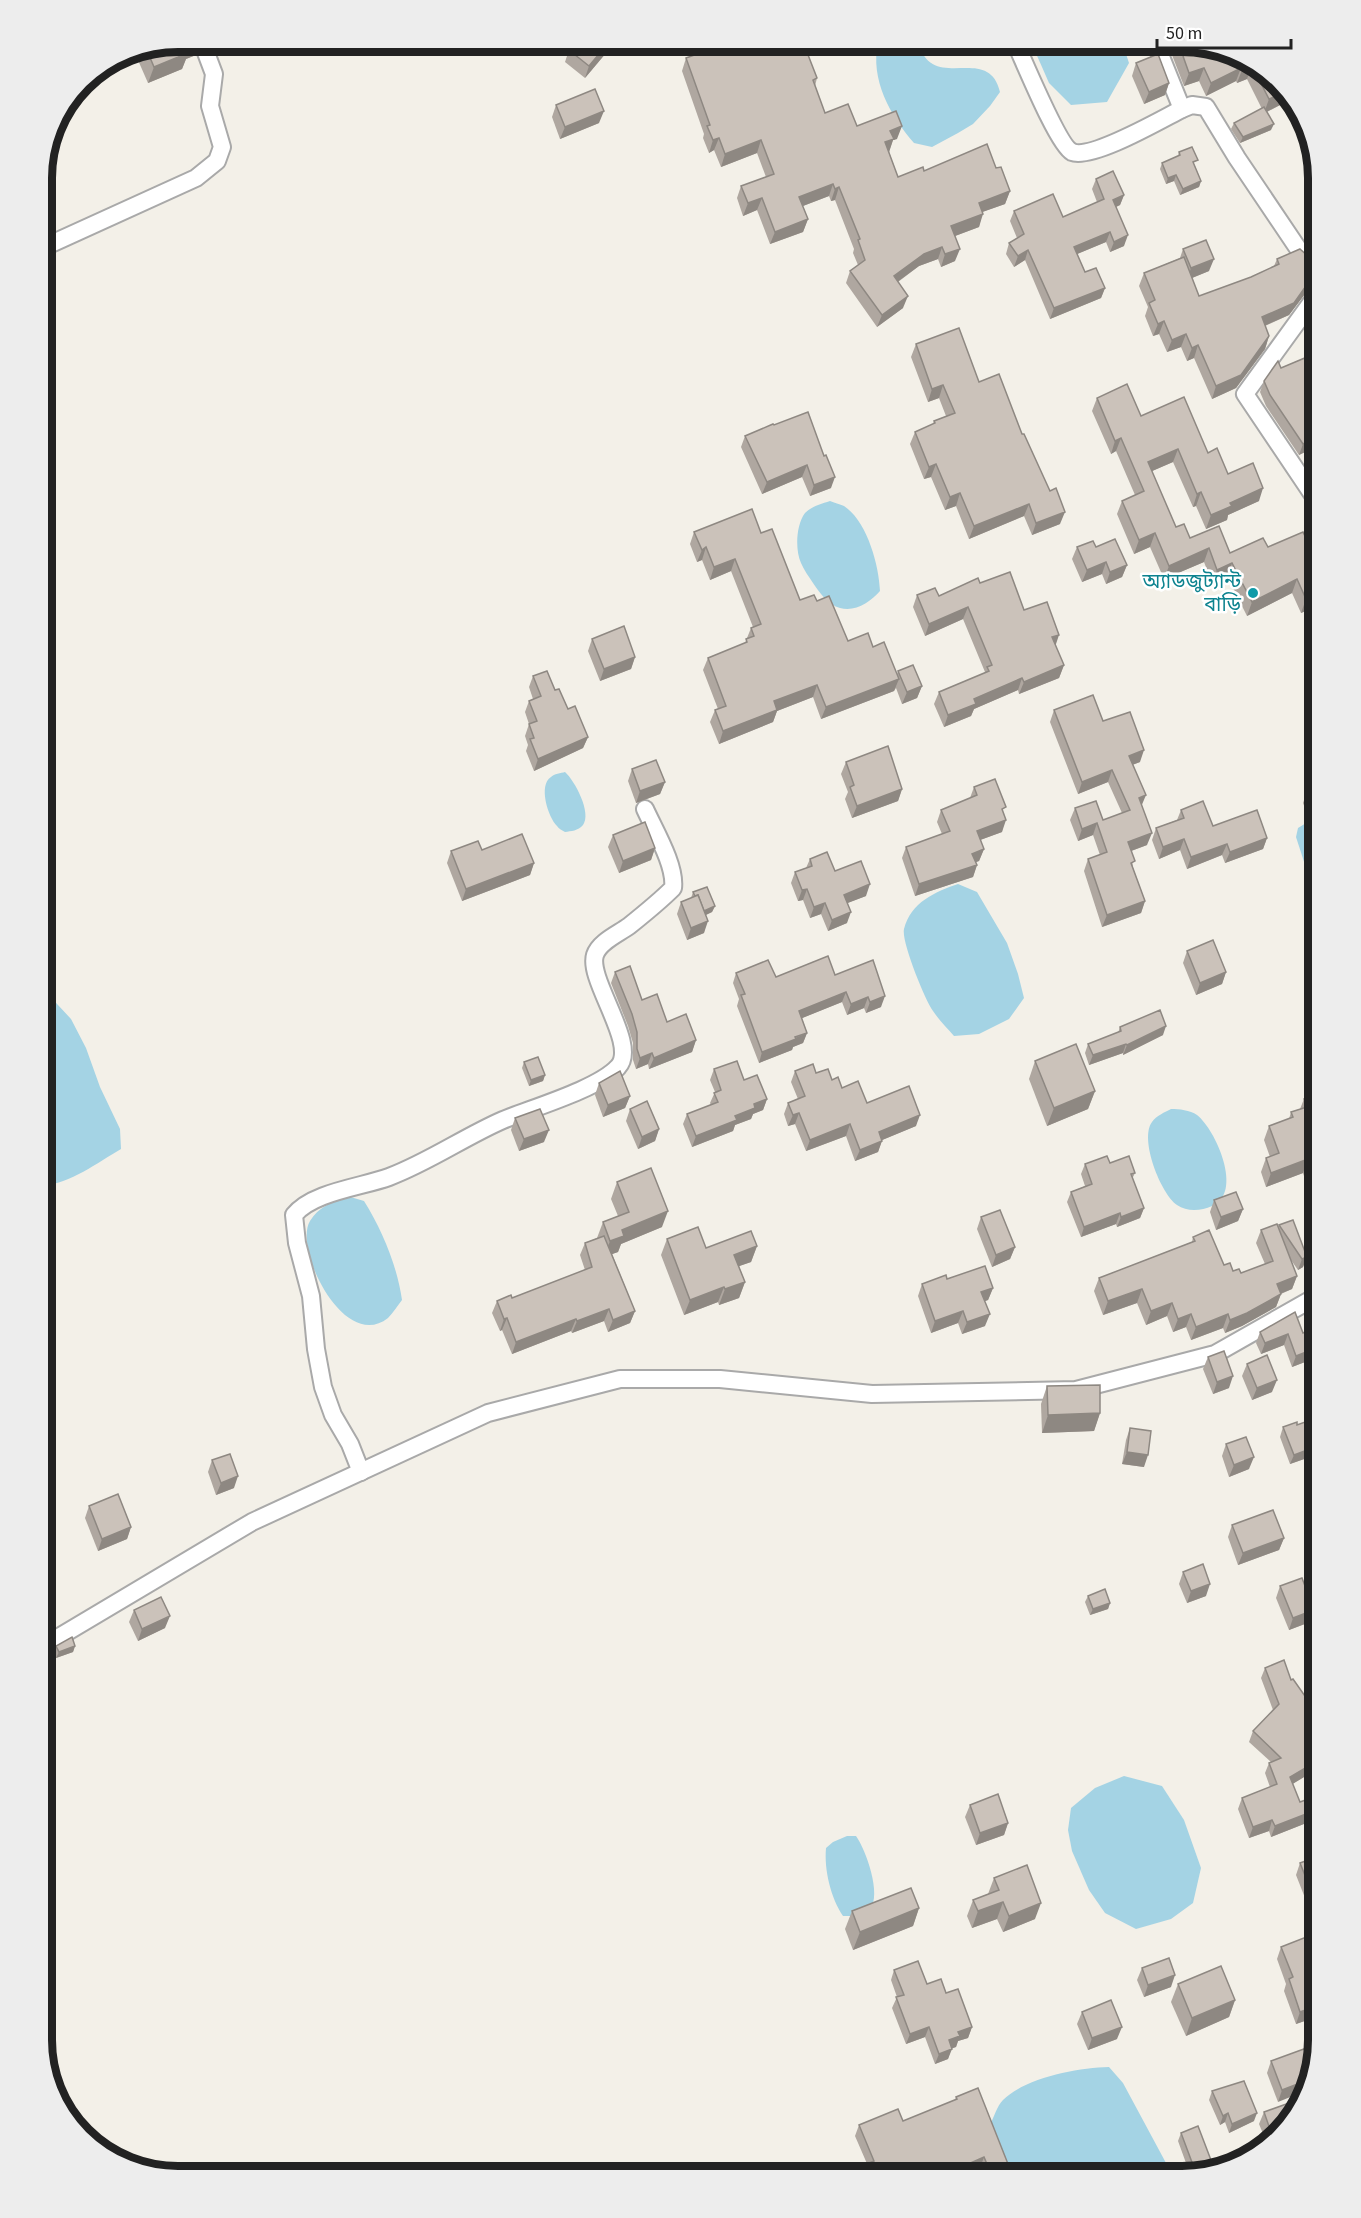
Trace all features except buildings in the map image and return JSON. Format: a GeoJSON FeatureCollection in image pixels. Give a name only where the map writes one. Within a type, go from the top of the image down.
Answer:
{"type":"FeatureCollection","features":[{"type":"Feature","properties":{"kind":"street"},"geometry":{"type":"LineString","coordinates":[[53,243],[196,178],[217,161],[222,147],[210,106],[214,74],[206,53]]}},
{"type":"Feature","properties":{"kind":"street"},"geometry":{"type":"LineString","coordinates":[[1020,53],[1056,131],[1069,151],[1077,153],[1096,151],[1182,109],[1192,105],[1206,107],[1220,126],[1237,158],[1299,250],[1308,259]]}},
{"type":"Feature","properties":{"kind":"street"},"geometry":{"type":"LineString","coordinates":[[1159,53],[1182,109]]}},
{"type":"Feature","properties":{"kind":"street"},"geometry":{"type":"LineString","coordinates":[[1308,307],[1245,394],[1308,488]]}},
{"type":"Feature","properties":{"kind":"street"},"geometry":{"type":"LineString","coordinates":[[361,1472],[350,1444],[333,1415],[323,1387],[310,1296],[297,1243],[294,1215],[300,1207],[319,1199],[389,1177],[415,1166],[502,1121],[583,1088],[620,1066],[623,1054],[617,1025],[595,969],[594,958],[604,944],[674,888],[675,878],[645,809]]}},
{"type":"Feature","properties":{"kind":"street"},"geometry":{"type":"LineString","coordinates":[[52,1641],[252,1522],[488,1413],[620,1379],[720,1379],[872,1394],[1076,1390],[1215,1354],[1308,1301]]}},
{"type":"Feature","properties":{"kind":"water"},"geometry":{"type":"Polygon","coordinates":[[[876,53],[923,53],[935,65],[984,71],[994,78],[1000,92],[973,124],[958,133],[932,147],[914,143],[897,121],[884,96],[876,53]]]}},
{"type":"Feature","properties":{"kind":"water"},"geometry":{"type":"Polygon","coordinates":[[[1036,53],[1126,53],[1129,63],[1107,102],[1071,105],[1049,83],[1036,53]]]}},
{"type":"Feature","properties":{"kind":"water"},"geometry":{"type":"Polygon","coordinates":[[[830,501],[844,506],[859,522],[870,544],[877,569],[880,591],[872,599],[852,609],[840,608],[824,598],[815,587],[799,558],[797,538],[802,518],[814,507],[830,501]]]}},
{"type":"Feature","properties":{"kind":"water"},"geometry":{"type":"Polygon","coordinates":[[[565,772],[573,782],[584,805],[585,820],[581,827],[565,832],[550,816],[545,787],[551,777],[565,772]]]}},
{"type":"Feature","properties":{"kind":"water"},"geometry":{"type":"Polygon","coordinates":[[[1308,822],[1308,874],[1296,837],[1298,828],[1308,822]]]}},
{"type":"Feature","properties":{"kind":"water"},"geometry":{"type":"Polygon","coordinates":[[[958,884],[977,892],[1007,943],[1024,998],[1009,1019],[979,1034],[954,1036],[929,1005],[914,970],[906,945],[904,929],[912,912],[925,899],[958,884]]]}},
{"type":"Feature","properties":{"kind":"water"},"geometry":{"type":"Polygon","coordinates":[[[53,999],[71,1019],[86,1048],[100,1087],[120,1129],[121,1149],[73,1177],[53,1184],[53,999]]]}},
{"type":"Feature","properties":{"kind":"water"},"geometry":{"type":"Polygon","coordinates":[[[1171,1109],[1188,1111],[1197,1115],[1219,1147],[1224,1161],[1226,1188],[1221,1199],[1212,1206],[1194,1210],[1177,1205],[1159,1178],[1150,1153],[1149,1130],[1156,1118],[1171,1109]]]}},
{"type":"Feature","properties":{"kind":"water"},"geometry":{"type":"Polygon","coordinates":[[[347,1196],[364,1201],[371,1212],[388,1248],[400,1287],[402,1300],[394,1311],[388,1318],[371,1325],[355,1321],[340,1310],[326,1293],[309,1252],[307,1234],[313,1216],[331,1203],[347,1196]]]}},
{"type":"Feature","properties":{"kind":"water"},"geometry":{"type":"Polygon","coordinates":[[[1124,1776],[1162,1786],[1184,1820],[1201,1868],[1193,1903],[1171,1919],[1136,1929],[1105,1913],[1089,1890],[1072,1851],[1068,1830],[1071,1808],[1095,1788],[1124,1776]]]}},
{"type":"Feature","properties":{"kind":"water"},"geometry":{"type":"Polygon","coordinates":[[[847,1836],[856,1836],[860,1843],[871,1872],[874,1894],[870,1909],[861,1915],[854,1916],[843,1916],[839,1909],[832,1892],[826,1865],[826,1848],[847,1836]]]}},
{"type":"Feature","properties":{"kind":"water"},"geometry":{"type":"Polygon","coordinates":[[[1109,2067],[1123,2083],[1168,2166],[1002,2166],[990,2125],[1003,2100],[1025,2085],[1053,2075],[1082,2069],[1109,2067]]]}},
{"type":"Feature","properties":{"kind":"place","name":"অ্যাডজুট্যান্ট বাড়ি"},"geometry":{"type":"Point","coordinates":[1253,593]}}]}
